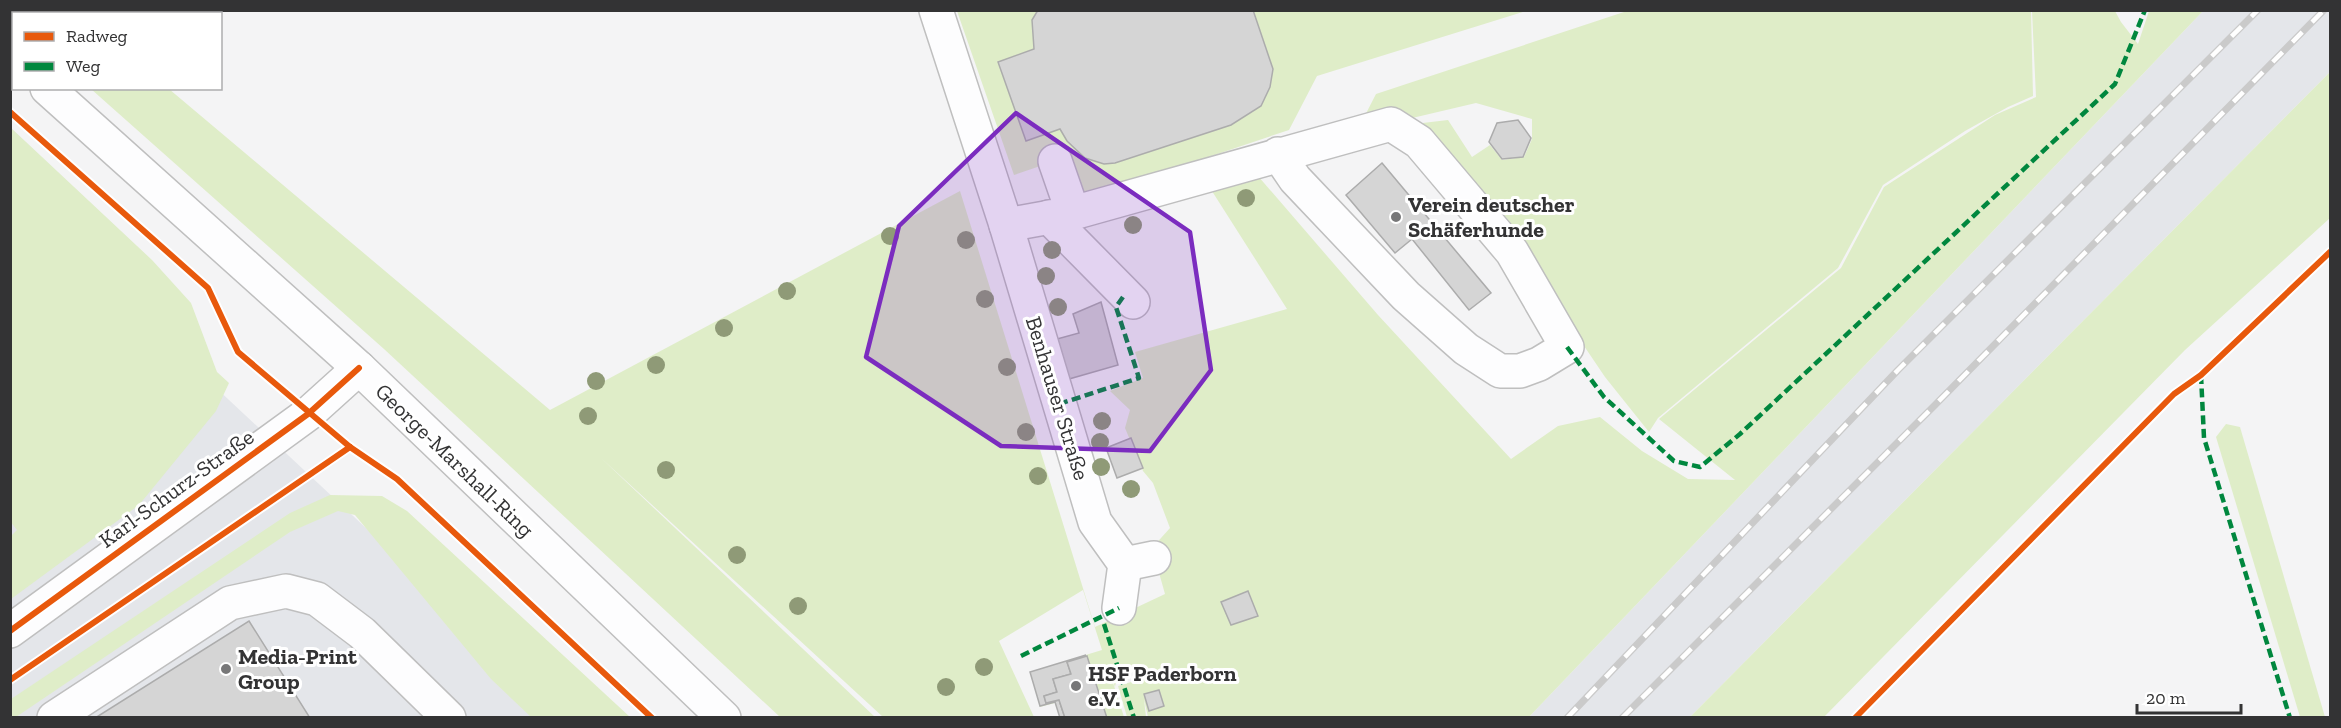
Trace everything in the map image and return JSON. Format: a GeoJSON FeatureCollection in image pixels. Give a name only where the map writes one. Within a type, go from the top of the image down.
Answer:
{"type":"FeatureCollection","features":[{"type":"Feature","properties":{"kind":"main road","name":"Benhauser Straße"},"geometry":{"type":"LineString","coordinates":[[936,10],[1006,225],[1095,522],[1140,561],[1119,608]]}},
{"type":"Feature","properties":{"kind":"main road","name":"George-Marshall-Ring"},"geometry":{"type":"LineString","coordinates":[[49,90],[358,368],[724,717]]}},
{"type":"Feature","properties":{"kind":"main road"},"geometry":{"type":"LineString","coordinates":[[1006,225],[1061,215],[1278,154],[1391,124],[1419,142],[1512,252],[1567,346],[1539,364],[1520,371],[1500,371],[1466,349],[1406,296],[1295,179],[1278,154]]}},
{"type":"Feature","properties":{"kind":"main road"},"geometry":{"type":"LineString","coordinates":[[1055,161],[1061,215],[1133,302]]}},
{"type":"Feature","properties":{"kind":"main road","name":"Karl-Schurz-Straße"},"geometry":{"type":"LineString","coordinates":[[10,631],[308,414],[358,368]]}},
{"type":"Feature","properties":{"kind":"main road"},"geometry":{"type":"LineString","coordinates":[[54,717],[230,603],[286,591],[317,599],[362,633],[449,717]]}},
{"type":"Feature","properties":{"kind":"highlighted area"},"geometry":{"type":"Polygon","coordinates":[[[1016,113],[1190,232],[1211,370],[1150,451],[1001,446],[866,357],[899,226],[1016,113]]]}},
{"type":"Feature","properties":{"kind":"shaded area"},"geometry":{"type":"Polygon","coordinates":[[[2203,11],[2330,11],[2330,72],[1690,717],[1528,718],[2203,11]]]}},
{"type":"Feature","properties":{"kind":"shaded area"},"geometry":{"type":"Polygon","coordinates":[[[11,196],[568,717],[11,717],[11,196]]]}},
{"type":"Feature","properties":{"kind":"green space"},"geometry":{"type":"Polygon","coordinates":[[[957,11],[1526,11],[1317,76],[1289,130],[1083,199],[1055,161],[1014,175],[957,11]]]}},
{"type":"Feature","properties":{"kind":"green space"},"geometry":{"type":"Polygon","coordinates":[[[1627,11],[2031,11],[2033,96],[1965,131],[1883,185],[1838,268],[1658,418],[1649,432],[1605,377],[1530,266],[1414,124],[1448,120],[1472,157],[1490,145],[1502,160],[1524,157],[1532,139],[1532,119],[1476,103],[1357,131],[1376,94],[1627,11]]]}},
{"type":"Feature","properties":{"kind":"green space"},"geometry":{"type":"Polygon","coordinates":[[[2032,11],[2115,11],[2138,44],[2149,11],[2203,11],[1528,718],[1148,717],[1144,699],[1146,717],[1127,717],[1118,686],[1151,676],[1139,669],[1117,677],[1115,687],[1108,667],[1124,717],[1060,717],[1055,703],[1040,707],[1030,672],[1102,650],[1083,590],[999,641],[1034,717],[883,717],[601,458],[875,717],[780,717],[384,349],[92,90],[170,90],[550,410],[960,191],[1095,627],[1165,594],[1152,548],[1170,528],[1153,483],[1143,471],[1125,428],[1130,410],[1110,391],[1143,378],[1135,352],[1287,309],[1210,188],[1252,169],[1378,315],[1511,459],[1558,426],[1600,417],[1642,451],[1688,479],[1735,480],[1659,419],[1841,268],[1884,187],[1995,115],[2036,97],[2032,11]]]}},
{"type":"Feature","properties":{"kind":"green space"},"geometry":{"type":"Polygon","coordinates":[[[2330,72],[2330,218],[2185,350],[1824,717],[1690,717],[2330,72]]]}},
{"type":"Feature","properties":{"kind":"green space"},"geometry":{"type":"Polygon","coordinates":[[[10,127],[152,260],[191,303],[217,372],[229,383],[216,411],[139,505],[11,599],[11,536],[17,530],[10,521],[10,127]]]}},
{"type":"Feature","properties":{"kind":"green space"},"geometry":{"type":"Polygon","coordinates":[[[2226,424],[2240,427],[2325,717],[2300,717],[2216,437],[2226,424]]]}},
{"type":"Feature","properties":{"kind":"green space"},"geometry":{"type":"Polygon","coordinates":[[[330,495],[382,496],[407,511],[630,717],[531,717],[491,679],[355,515],[338,511],[290,532],[16,717],[11,717],[11,699],[290,513],[330,495]]]}},
{"type":"Feature","properties":{"kind":"building"},"geometry":{"type":"Polygon","coordinates":[[[1038,10],[1253,10],[1273,69],[1270,87],[1261,106],[1231,125],[1115,163],[1104,164],[1085,158],[1067,141],[1060,129],[1026,141],[998,62],[1034,49],[1032,20],[1038,10]]]}},
{"type":"Feature","properties":{"kind":"building"},"geometry":{"type":"Polygon","coordinates":[[[1518,120],[1531,138],[1523,157],[1502,159],[1489,142],[1497,123],[1518,120]]]}},
{"type":"Feature","properties":{"kind":"building","name":"Verein deutscher Schäferhunde"},"geometry":{"type":"Polygon","coordinates":[[[1382,163],[1491,293],[1469,310],[1412,239],[1395,253],[1346,195],[1382,163]]]}},
{"type":"Feature","properties":{"kind":"building"},"geometry":{"type":"Polygon","coordinates":[[[1101,302],[1118,365],[1069,379],[1057,339],[1079,333],[1073,314],[1101,302]]]}},
{"type":"Feature","properties":{"kind":"building"},"geometry":{"type":"Polygon","coordinates":[[[1131,438],[1143,468],[1117,478],[1106,448],[1131,438]]]}},
{"type":"Feature","properties":{"kind":"building"},"geometry":{"type":"Polygon","coordinates":[[[1248,591],[1258,616],[1231,625],[1221,602],[1248,591]]]}},
{"type":"Feature","properties":{"kind":"building","name":"Media‑Print Group"},"geometry":{"type":"Polygon","coordinates":[[[249,621],[310,718],[95,718],[249,621]]]}},
{"type":"Feature","properties":{"kind":"building"},"geometry":{"type":"Polygon","coordinates":[[[1086,655],[1067,662],[1071,674],[1053,679],[1057,692],[1044,696],[1046,703],[1059,700],[1065,718],[1060,718],[1055,702],[1040,706],[1030,672],[1086,655]]]}},
{"type":"Feature","properties":{"kind":"building","name":"HSF Paderborn e.V."},"geometry":{"type":"Polygon","coordinates":[[[1087,656],[1107,718],[1065,718],[1059,700],[1046,703],[1044,696],[1057,692],[1053,679],[1071,674],[1067,662],[1087,656]]]}},
{"type":"Feature","properties":{"kind":"building"},"geometry":{"type":"Polygon","coordinates":[[[1159,690],[1164,706],[1149,711],[1144,694],[1159,690]]]}},
{"type":"Feature","properties":{"kind":"railway"},"geometry":{"type":"LineString","coordinates":[[1567,718],[1898,370],[2258,10]]}},
{"type":"Feature","properties":{"kind":"railway"},"geometry":{"type":"LineString","coordinates":[[1622,718],[1935,405],[2324,10]]}},
{"type":"Feature","properties":{"kind":"marked path"},"geometry":{"type":"LineString","coordinates":[[1567,347],[1604,397],[1674,461],[1700,467],[1740,434],[2115,84],[2145,10]]}},
{"type":"Feature","properties":{"kind":"marked path"},"geometry":{"type":"LineString","coordinates":[[1059,404],[1139,378],[1116,307],[1125,294]]}},
{"type":"Feature","properties":{"kind":"marked path"},"geometry":{"type":"LineString","coordinates":[[2201,375],[2204,438],[2290,718]]}},
{"type":"Feature","properties":{"kind":"marked path"},"geometry":{"type":"LineString","coordinates":[[1021,656],[1119,608]]}},
{"type":"Feature","properties":{"kind":"marked path"},"geometry":{"type":"LineString","coordinates":[[1104,624],[1134,718]]}},
{"type":"Feature","properties":{"kind":"cycle path"},"geometry":{"type":"LineString","coordinates":[[10,112],[208,288],[238,352],[350,447],[397,479],[652,718]]}},
{"type":"Feature","properties":{"kind":"cycle path"},"geometry":{"type":"LineString","coordinates":[[1855,718],[2174,394],[2201,375],[2330,252]]}},
{"type":"Feature","properties":{"kind":"cycle path"},"geometry":{"type":"LineString","coordinates":[[10,631],[308,414],[359,368]]}},
{"type":"Feature","properties":{"kind":"cycle path"},"geometry":{"type":"LineString","coordinates":[[10,680],[350,447]]}},
{"type":"Feature","properties":{"kind":"place","name":"Verein deutscher Schäferhunde"},"geometry":{"type":"Point","coordinates":[1396,217]}},
{"type":"Feature","properties":{"kind":"place","name":"Media‑Print Group"},"geometry":{"type":"Point","coordinates":[226,669]}},
{"type":"Feature","properties":{"kind":"place","name":"HSF Paderborn e.V."},"geometry":{"type":"Point","coordinates":[1076,686]}}]}
